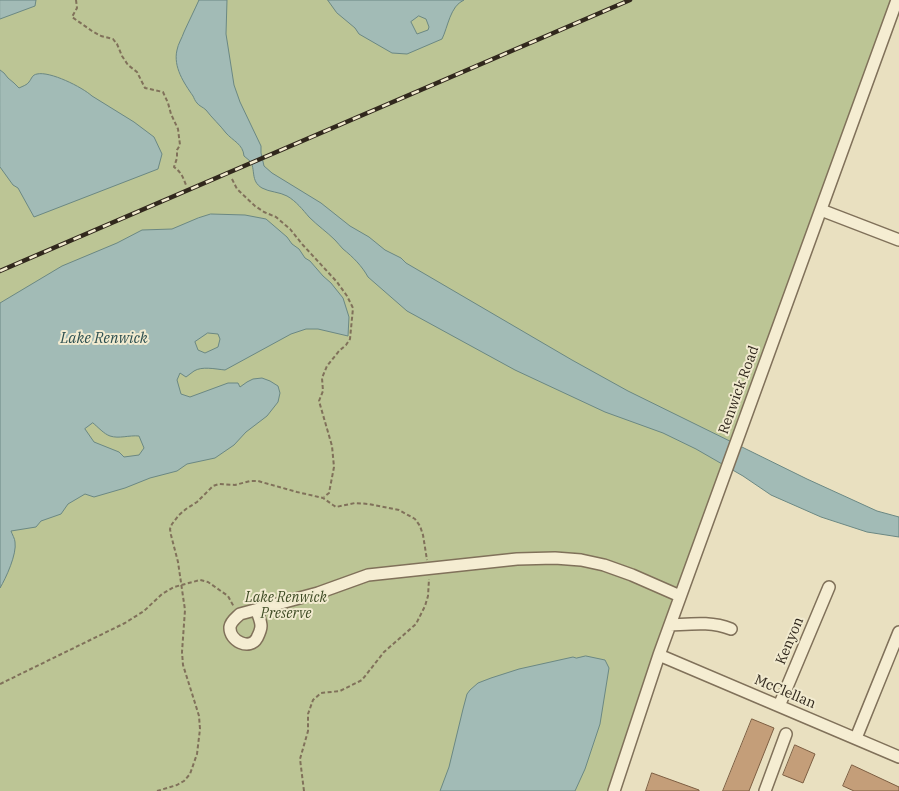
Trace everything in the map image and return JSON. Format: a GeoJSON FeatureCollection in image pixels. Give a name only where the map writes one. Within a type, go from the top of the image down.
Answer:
{"type":"FeatureCollection","features":[{"type":"Feature","properties":{"kind":"street","name":"Renwick Road"},"geometry":{"type":"LineString","coordinates":[[614,791],[659,654],[897,0]]}},
{"type":"Feature","properties":{"kind":"street"},"geometry":{"type":"LineString","coordinates":[[821,210],[899,240]]}},
{"type":"Feature","properties":{"kind":"street"},"geometry":{"type":"LineString","coordinates":[[257,610],[261,626],[256,641],[244,644],[237,641],[230,627],[240,614],[318,593],[368,575],[517,558],[581,560],[604,565],[680,596]]}},
{"type":"Feature","properties":{"kind":"street","name":"Kenyon"},"geometry":{"type":"LineString","coordinates":[[779,706],[829,588]]}},
{"type":"Feature","properties":{"kind":"street"},"geometry":{"type":"LineString","coordinates":[[670,625],[710,624],[731,629]]}},
{"type":"Feature","properties":{"kind":"street"},"geometry":{"type":"LineString","coordinates":[[856,738],[899,632]]}},
{"type":"Feature","properties":{"kind":"street","name":"McClellan"},"geometry":{"type":"LineString","coordinates":[[659,654],[899,757]]}},
{"type":"Feature","properties":{"kind":"street"},"geometry":{"type":"LineString","coordinates":[[765,791],[786,734]]}},
{"type":"Feature","properties":{"kind":"path"},"geometry":{"type":"LineString","coordinates":[[76,0],[77,8],[72,17],[101,36],[113,39],[122,56],[137,72],[145,88],[163,92],[178,129],[180,146],[177,150],[174,167],[179,170],[186,185]]}},
{"type":"Feature","properties":{"kind":"path"},"geometry":{"type":"LineString","coordinates":[[232,179],[237,189],[255,206],[264,212],[276,216],[290,229],[337,282],[353,308],[350,339],[327,366],[322,378],[323,392],[319,401],[332,446],[334,467],[329,493],[323,498]]}},
{"type":"Feature","properties":{"kind":"path"},"geometry":{"type":"LineString","coordinates":[[157,791],[177,785],[190,774],[200,740],[199,716],[183,665],[185,610],[178,562],[171,535],[172,524],[179,515],[197,502],[213,486],[258,481],[323,498],[336,507],[355,503],[399,510],[415,519],[420,526],[428,568],[428,596],[416,624],[384,652],[362,680],[340,691],[321,693],[313,700],[308,714],[308,731],[300,760],[304,791]]}},
{"type":"Feature","properties":{"kind":"path"},"geometry":{"type":"LineString","coordinates":[[0,684],[125,623],[144,611],[162,594],[182,584],[200,580],[208,582],[228,596],[240,614]]}},
{"type":"Feature","properties":{"kind":"green space","name":"Lake Renwick Preserve"},"geometry":{"type":"Polygon","coordinates":[[[0,0],[897,0],[609,791],[0,791],[0,0]]]}},
{"type":"Feature","properties":{"kind":"water"},"geometry":{"type":"Polygon","coordinates":[[[0,0],[36,0],[35,6],[0,19],[0,0]]]}},
{"type":"Feature","properties":{"kind":"water"},"geometry":{"type":"Polygon","coordinates":[[[199,0],[227,0],[226,34],[234,85],[261,146],[264,166],[272,173],[321,203],[350,226],[406,263],[628,391],[807,479],[877,511],[899,517],[899,537],[867,532],[821,517],[771,495],[743,476],[696,449],[663,433],[605,412],[515,370],[407,311],[368,277],[354,258],[293,200],[258,185],[252,164],[244,156],[240,146],[196,101],[180,74],[176,56],[179,43],[199,0]]]}},
{"type":"Feature","properties":{"kind":"water"},"geometry":{"type":"Polygon","coordinates":[[[328,0],[464,0],[452,12],[442,39],[407,54],[392,53],[359,34],[355,28],[337,13],[328,0]],[[419,16],[411,22],[417,34],[428,30],[429,27],[426,19],[419,16]]]}},
{"type":"Feature","properties":{"kind":"water"},"geometry":{"type":"Polygon","coordinates":[[[0,70],[19,88],[27,84],[34,75],[43,74],[66,80],[81,88],[154,137],[162,154],[158,169],[34,217],[18,188],[13,185],[0,167],[0,70]]]}},
{"type":"Feature","properties":{"kind":"water","name":"Lake Renwick"},"geometry":{"type":"Polygon","coordinates":[[[211,214],[245,215],[266,219],[299,249],[305,258],[331,283],[343,298],[349,317],[348,336],[318,329],[306,329],[291,334],[225,370],[201,369],[194,371],[186,377],[180,373],[177,380],[181,394],[190,397],[228,383],[238,383],[240,387],[253,379],[262,378],[278,386],[280,393],[278,402],[267,416],[246,432],[234,445],[215,458],[187,464],[177,471],[94,497],[85,494],[68,504],[61,514],[41,521],[36,527],[11,531],[15,541],[13,559],[0,588],[0,303],[62,266],[117,243],[142,230],[172,229],[211,214]],[[208,333],[195,342],[198,350],[205,353],[218,347],[220,339],[218,334],[208,333]],[[93,423],[85,429],[94,442],[119,452],[124,457],[139,455],[144,448],[139,436],[110,436],[93,423]]]}},
{"type":"Feature","properties":{"kind":"water"},"geometry":{"type":"Polygon","coordinates":[[[586,656],[605,660],[609,668],[600,724],[585,769],[575,791],[440,791],[449,767],[467,694],[470,690],[478,683],[519,669],[586,656]]]}},
{"type":"Feature","properties":{"kind":"building"},"geometry":{"type":"Polygon","coordinates":[[[752,719],[774,728],[749,791],[723,791],[752,719]]]}},
{"type":"Feature","properties":{"kind":"building"},"geometry":{"type":"Polygon","coordinates":[[[795,745],[815,754],[803,783],[783,775],[795,745]]]}},
{"type":"Feature","properties":{"kind":"building"},"geometry":{"type":"Polygon","coordinates":[[[852,765],[899,787],[899,791],[854,791],[843,786],[852,765]]]}},
{"type":"Feature","properties":{"kind":"building"},"geometry":{"type":"Polygon","coordinates":[[[652,773],[699,790],[699,791],[646,791],[652,773]]]}},
{"type":"Feature","properties":{"kind":"railway"},"geometry":{"type":"LineString","coordinates":[[0,271],[630,0]]}}]}
